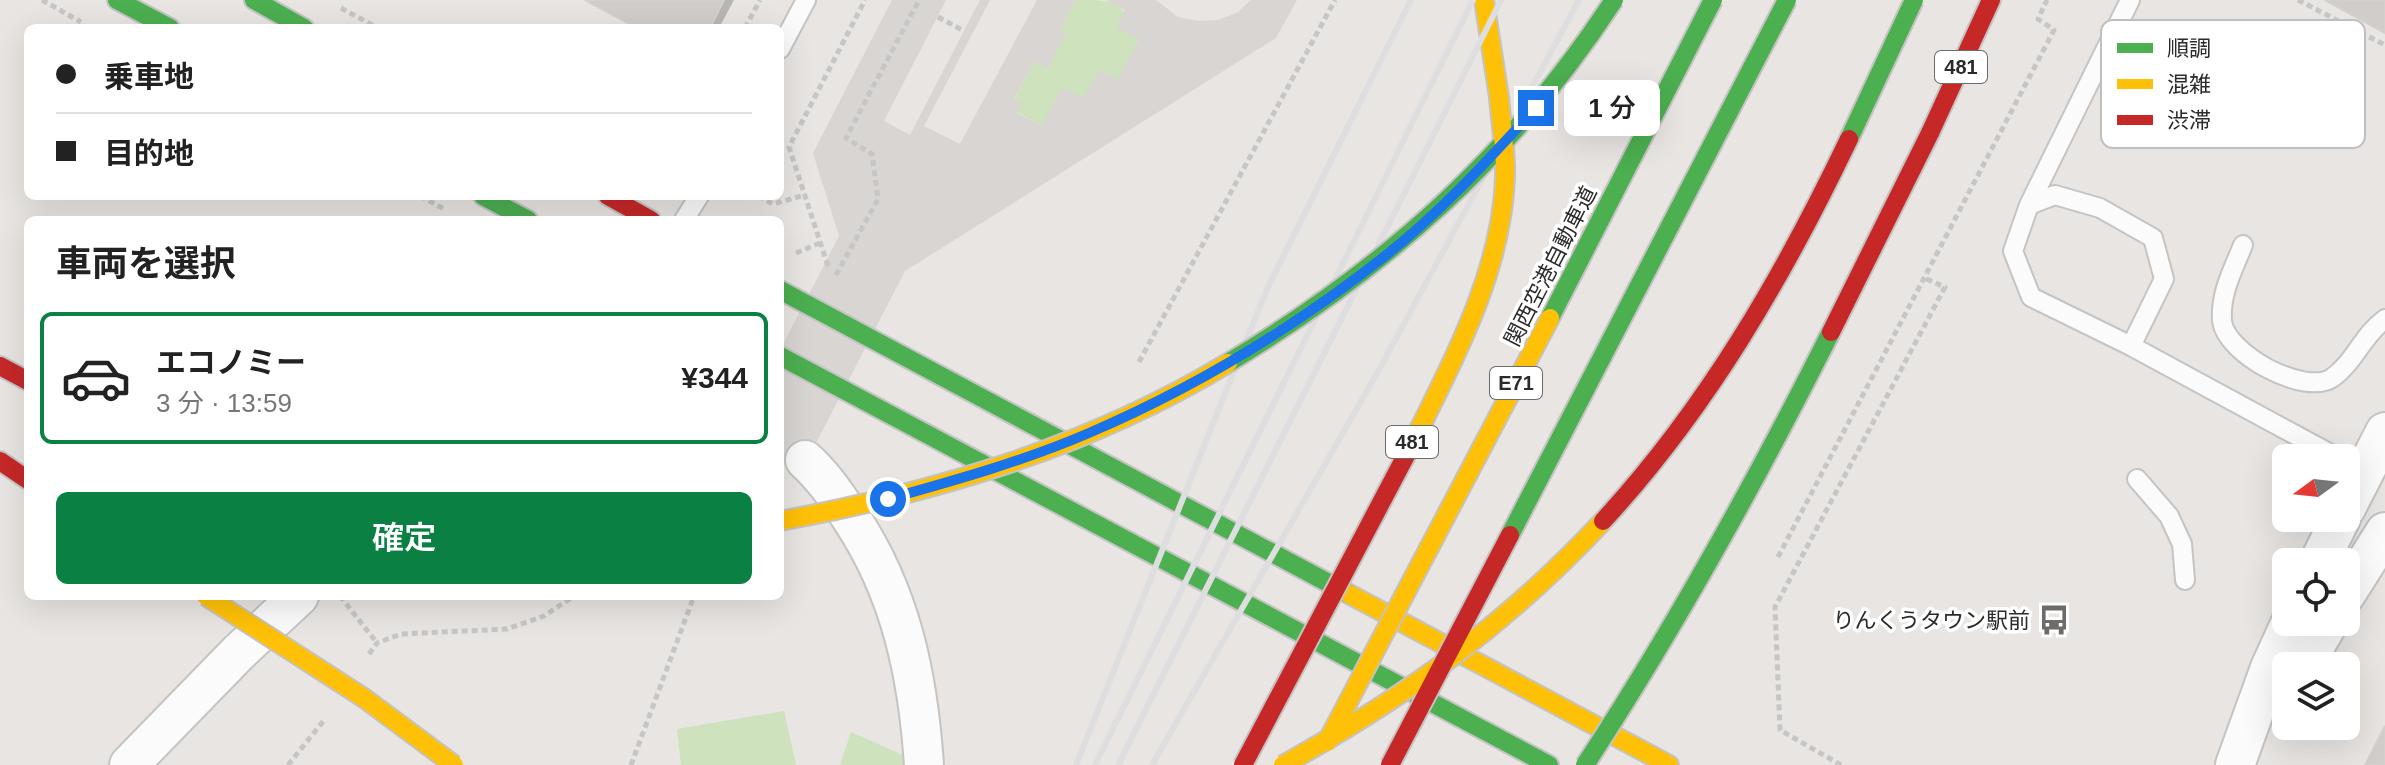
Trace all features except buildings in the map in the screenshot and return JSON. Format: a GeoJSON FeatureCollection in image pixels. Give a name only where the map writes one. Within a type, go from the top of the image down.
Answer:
{"type":"FeatureCollection","features":[{"type":"Feature","properties":{"kind":"main road"},"geometry":{"type":"LineString","coordinates":[[117,0],[162,24]]}},
{"type":"Feature","properties":{"kind":"main road"},"geometry":{"type":"LineString","coordinates":[[254,0],[297,24]]}},
{"type":"Feature","properties":{"kind":"main road","name":"481"},"geometry":{"type":"LineString","coordinates":[[1243,765],[1394,480],[1461,344],[1496,247],[1505,177],[1499,97],[1484,0]]}},
{"type":"Feature","properties":{"kind":"main road"},"geometry":{"type":"LineString","coordinates":[[784,520],[860,507],[973,476],[1089,433],[1187,386],[1291,325],[1386,256],[1460,191],[1536,108],[1614,0]]}},
{"type":"Feature","properties":{"kind":"main road","name":"関西空港自動車道"},"geometry":{"type":"LineString","coordinates":[[1315,765],[1537,344],[1713,0]]}},
{"type":"Feature","properties":{"kind":"main road"},"geometry":{"type":"LineString","coordinates":[[1390,765],[1787,0]]}},
{"type":"Feature","properties":{"kind":"main road"},"geometry":{"type":"LineString","coordinates":[[1283,765],[1367,718],[1490,629],[1560,567],[1626,497],[1681,426],[1784,269],[1914,0]]}},
{"type":"Feature","properties":{"kind":"main road","name":"481"},"geometry":{"type":"LineString","coordinates":[[1585,765],[1671,631],[1759,476],[1930,133],[1991,0]]}},
{"type":"Feature","properties":{"kind":"main road"},"geometry":{"type":"LineString","coordinates":[[490,200],[520,216]]}},
{"type":"Feature","properties":{"kind":"main road"},"geometry":{"type":"LineString","coordinates":[[615,200],[644,216]]}},
{"type":"Feature","properties":{"kind":"main road"},"geometry":{"type":"LineString","coordinates":[[784,292],[1669,765]]}},
{"type":"Feature","properties":{"kind":"main road"},"geometry":{"type":"LineString","coordinates":[[784,358],[1549,765]]}},
{"type":"Feature","properties":{"kind":"main road"},"geometry":{"type":"LineString","coordinates":[[0,366],[24,379]]}},
{"type":"Feature","properties":{"kind":"main road"},"geometry":{"type":"LineString","coordinates":[[0,461],[24,477]]}},
{"type":"Feature","properties":{"kind":"main road"},"geometry":{"type":"LineString","coordinates":[[212,600],[353,690],[454,765]]}},
{"type":"Feature","properties":{"kind":"street"},"geometry":{"type":"LineString","coordinates":[[2360,454],[2385,432]]}},
{"type":"Feature","properties":{"kind":"street"},"geometry":{"type":"LineString","coordinates":[[805,460],[824,477],[867,542],[893,597],[911,659],[921,714],[924,765]]}},
{"type":"Feature","properties":{"kind":"street"},"geometry":{"type":"LineString","coordinates":[[2360,572],[2385,532]]}},
{"type":"Feature","properties":{"kind":"street"},"geometry":{"type":"LineString","coordinates":[[129,765],[238,653],[295,600]]}},
{"type":"Feature","properties":{"kind":"street"},"geometry":{"type":"LineString","coordinates":[[2237,765],[2270,668],[2285,636]]}},
{"type":"Feature","properties":{"kind":"street"},"geometry":{"type":"LineString","coordinates":[[2237,765],[2272,718]]}},
{"type":"Feature","properties":{"kind":"lane"},"geometry":{"type":"LineString","coordinates":[[784,41],[806,0]]}},
{"type":"Feature","properties":{"kind":"lane"},"geometry":{"type":"LineString","coordinates":[[2120,20],[2130,0]]}},
{"type":"Feature","properties":{"kind":"lane"},"geometry":{"type":"LineString","coordinates":[[2101,59],[2029,205],[2013,251],[2031,297],[2131,346],[2312,444]]}},
{"type":"Feature","properties":{"kind":"lane"},"geometry":{"type":"LineString","coordinates":[[2029,205],[2055,195],[2100,208],[2153,238],[2164,279],[2131,346]]}},
{"type":"Feature","properties":{"kind":"lane"},"geometry":{"type":"LineString","coordinates":[[2243,245],[2223,294],[2222,324],[2233,346],[2261,365],[2301,382],[2330,380],[2348,363],[2368,331],[2385,319]]}},
{"type":"Feature","properties":{"kind":"lane"},"geometry":{"type":"LineString","coordinates":[[2137,479],[2169,516],[2182,544],[2185,580]]}},
{"type":"Feature","properties":{"kind":"path"},"geometry":{"type":"LineString","coordinates":[[42,0],[85,24]]}},
{"type":"Feature","properties":{"kind":"path"},"geometry":{"type":"LineString","coordinates":[[747,24],[760,0]]}},
{"type":"Feature","properties":{"kind":"path"},"geometry":{"type":"LineString","coordinates":[[843,278],[829,270],[789,147],[865,0]]}},
{"type":"Feature","properties":{"kind":"path"},"geometry":{"type":"LineString","coordinates":[[831,285],[878,199],[872,154],[846,138],[919,0]]}},
{"type":"Feature","properties":{"kind":"path"},"geometry":{"type":"LineString","coordinates":[[1133,372],[1335,0]]}},
{"type":"Feature","properties":{"kind":"path"},"geometry":{"type":"LineString","coordinates":[[1778,557],[2054,30],[2038,19],[2047,0]]}},
{"type":"Feature","properties":{"kind":"path"},"geometry":{"type":"LineString","coordinates":[[2298,0],[2337,20]]}},
{"type":"Feature","properties":{"kind":"path"},"geometry":{"type":"LineString","coordinates":[[339,7],[371,24]]}},
{"type":"Feature","properties":{"kind":"path"},"geometry":{"type":"LineString","coordinates":[[938,17],[964,31]]}},
{"type":"Feature","properties":{"kind":"path"},"geometry":{"type":"LineString","coordinates":[[2365,35],[2385,45]]}},
{"type":"Feature","properties":{"kind":"path"},"geometry":{"type":"LineString","coordinates":[[766,200],[773,204],[805,195]]}},
{"type":"Feature","properties":{"kind":"path"},"geometry":{"type":"LineString","coordinates":[[791,263],[797,251],[820,243]]}},
{"type":"Feature","properties":{"kind":"path"},"geometry":{"type":"LineString","coordinates":[[1841,765],[1780,730],[1775,607],[1945,287],[1924,278]]}},
{"type":"Feature","properties":{"kind":"path"},"geometry":{"type":"LineString","coordinates":[[343,600],[377,643]]}},
{"type":"Feature","properties":{"kind":"path"},"geometry":{"type":"LineString","coordinates":[[368,656],[377,643],[401,634],[507,629],[544,616],[568,600]]}},
{"type":"Feature","properties":{"kind":"path"},"geometry":{"type":"LineString","coordinates":[[640,765],[632,763],[693,600]]}},
{"type":"Feature","properties":{"kind":"path"},"geometry":{"type":"LineString","coordinates":[[288,765],[332,708]]}},
{"type":"Feature","properties":{"kind":"green space"},"geometry":{"type":"Polygon","coordinates":[[[1076,0],[1117,5],[1128,17],[1139,40],[1118,80],[1042,126],[1017,112],[1014,100],[1034,61],[1048,69],[1066,33],[1060,30],[1076,0]]]}},
{"type":"Feature","properties":{"kind":"green space"},"geometry":{"type":"Polygon","coordinates":[[[784,711],[796,765],[681,765],[677,729],[784,711]]]}},
{"type":"Feature","properties":{"kind":"green space"},"geometry":{"type":"Polygon","coordinates":[[[851,732],[925,765],[840,765],[851,732]]]}},
{"type":"Feature","properties":{"kind":"shaded area"},"geometry":{"type":"Polygon","coordinates":[[[892,0],[946,0],[884,121],[910,135],[980,0],[990,0],[924,126],[960,144],[1037,0],[1076,0],[1060,30],[1066,33],[1048,69],[1034,61],[1014,99],[1021,103],[1017,113],[1042,126],[1062,88],[1083,98],[1099,70],[1118,79],[1139,40],[1117,28],[1125,10],[1106,0],[1156,0],[1178,17],[1199,21],[1219,20],[1238,12],[1251,0],[1297,0],[1276,38],[905,271],[801,472],[784,463],[784,342],[839,236],[813,153],[892,0]]]}},
{"type":"Feature","properties":{"kind":"railway"},"geometry":{"type":"LineString","coordinates":[[1076,765],[1267,289],[1411,0]]}},
{"type":"Feature","properties":{"kind":"railway"},"geometry":{"type":"LineString","coordinates":[[1095,765],[1473,0]]}},
{"type":"Feature","properties":{"kind":"railway"},"geometry":{"type":"LineString","coordinates":[[1118,765],[1501,0]]}},
{"type":"Feature","properties":{"kind":"railway"},"geometry":{"type":"LineString","coordinates":[[1152,765],[1379,370],[1579,0]]}},
{"type":"Feature","properties":{"kind":"traffic: fast"},"geometry":{"type":"LineString","coordinates":[[117,0],[162,24]]}},
{"type":"Feature","properties":{"kind":"traffic: fast"},"geometry":{"type":"LineString","coordinates":[[254,0],[297,24]]}},
{"type":"Feature","properties":{"kind":"traffic: fast"},"geometry":{"type":"LineString","coordinates":[[1228,363],[1341,288],[1442,204],[1533,109],[1614,0]]}},
{"type":"Feature","properties":{"kind":"traffic: fast"},"geometry":{"type":"LineString","coordinates":[[1550,318],[1713,0]]}},
{"type":"Feature","properties":{"kind":"traffic: fast"},"geometry":{"type":"LineString","coordinates":[[1510,535],[1787,0]]}},
{"type":"Feature","properties":{"kind":"traffic: fast"},"geometry":{"type":"LineString","coordinates":[[1849,139],[1914,0]]}},
{"type":"Feature","properties":{"kind":"traffic: fast"},"geometry":{"type":"LineString","coordinates":[[490,200],[520,216]]}},
{"type":"Feature","properties":{"kind":"traffic: fast"},"geometry":{"type":"LineString","coordinates":[[784,292],[1349,594]]}},
{"type":"Feature","properties":{"kind":"traffic: fast"},"geometry":{"type":"LineString","coordinates":[[1585,765],[1714,552],[1831,332]]}},
{"type":"Feature","properties":{"kind":"traffic: fast"},"geometry":{"type":"LineString","coordinates":[[784,358],[1549,765]]}},
{"type":"Feature","properties":{"kind":"traffic: slow"},"geometry":{"type":"LineString","coordinates":[[1484,0],[1499,97]]}},
{"type":"Feature","properties":{"kind":"traffic: slow"},"geometry":{"type":"LineString","coordinates":[[1412,444],[1473,315],[1495,247],[1505,177],[1499,97]]}},
{"type":"Feature","properties":{"kind":"traffic: slow"},"geometry":{"type":"LineString","coordinates":[[1327,742],[1550,318]]}},
{"type":"Feature","properties":{"kind":"traffic: slow"},"geometry":{"type":"LineString","coordinates":[[784,520],[897,496],[1012,462],[1122,419],[1228,363]]}},
{"type":"Feature","properties":{"kind":"traffic: slow"},"geometry":{"type":"LineString","coordinates":[[1283,765],[1372,712],[1453,656],[1530,593],[1603,521]]}},
{"type":"Feature","properties":{"kind":"traffic: slow"},"geometry":{"type":"LineString","coordinates":[[1349,594],[1669,765]]}},
{"type":"Feature","properties":{"kind":"traffic: slow"},"geometry":{"type":"LineString","coordinates":[[212,600],[364,698],[454,765]]}},
{"type":"Feature","properties":{"kind":"traffic: jam"},"geometry":{"type":"LineString","coordinates":[[1930,133],[1991,0]]}},
{"type":"Feature","properties":{"kind":"traffic: jam"},"geometry":{"type":"LineString","coordinates":[[1831,332],[1930,133]]}},
{"type":"Feature","properties":{"kind":"traffic: jam"},"geometry":{"type":"LineString","coordinates":[[1603,521],[1676,433],[1740,339],[1770,291],[1849,139]]}},
{"type":"Feature","properties":{"kind":"traffic: jam"},"geometry":{"type":"LineString","coordinates":[[615,200],[644,216]]}},
{"type":"Feature","properties":{"kind":"traffic: jam"},"geometry":{"type":"LineString","coordinates":[[0,366],[24,379]]}},
{"type":"Feature","properties":{"kind":"traffic: jam"},"geometry":{"type":"LineString","coordinates":[[1243,765],[1412,444]]}},
{"type":"Feature","properties":{"kind":"traffic: jam"},"geometry":{"type":"LineString","coordinates":[[0,461],[24,477]]}},
{"type":"Feature","properties":{"kind":"traffic: jam"},"geometry":{"type":"LineString","coordinates":[[1390,765],[1510,535]]}},
{"type":"Feature","properties":{"kind":"place","name":"りんくうタウン駅前"},"geometry":{"type":"Point","coordinates":[2054,620]}},
{"type":"Feature","properties":{"kind":"route"},"geometry":{"type":"LineString","coordinates":[[888,499],[973,476],[1089,433],[1187,386],[1291,325],[1386,256],[1460,191],[1536,108]]}}]}
